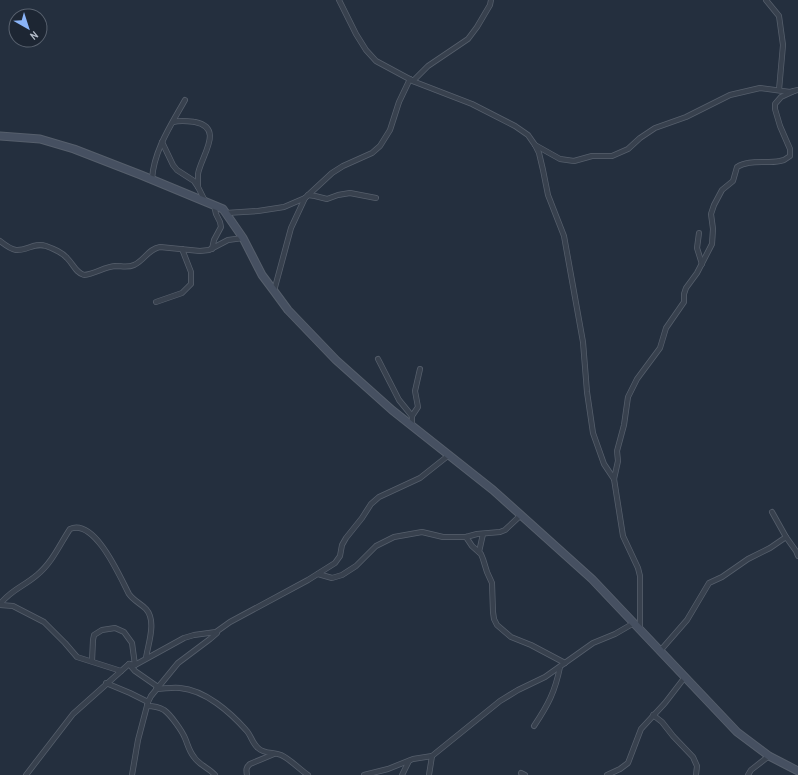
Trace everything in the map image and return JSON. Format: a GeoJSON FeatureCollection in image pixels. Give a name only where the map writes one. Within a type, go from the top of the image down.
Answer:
{"type":"FeatureCollection","features":[{"type":"Feature","properties":{"kind":"street"},"geometry":{"type":"LineString","coordinates":[[339,0],[356,34],[372,58],[412,80],[472,104],[515,126],[528,135],[535,145],[539,153],[548,195],[561,225],[564,236],[583,342],[587,392],[593,433],[604,464],[614,479]]}},
{"type":"Feature","properties":{"kind":"street"},"geometry":{"type":"LineString","coordinates":[[226,213],[258,211],[284,207],[306,196],[342,166],[372,152],[380,146],[390,130],[399,102],[412,80],[428,66],[462,43],[471,35],[490,5],[491,0]]}},
{"type":"Feature","properties":{"kind":"street"},"geometry":{"type":"LineString","coordinates":[[766,0],[779,16],[783,46],[779,90]]}},
{"type":"Feature","properties":{"kind":"street"},"geometry":{"type":"LineString","coordinates":[[535,145],[560,159],[574,161],[592,156],[612,156],[628,149],[640,138],[655,128],[686,117],[730,95],[760,88],[796,91]]}},
{"type":"Feature","properties":{"kind":"street"},"geometry":{"type":"LineString","coordinates":[[640,630],[640,576],[638,568],[623,536],[614,479],[618,461],[616,451],[624,425],[628,397],[637,379],[660,348],[666,328],[684,302],[686,288],[702,264],[712,244],[713,229],[711,214],[722,190],[733,181],[736,167],[742,164],[780,161],[790,156],[790,149],[780,126],[775,104],[781,97],[796,91]]}},
{"type":"Feature","properties":{"kind":"street"},"geometry":{"type":"LineString","coordinates":[[152,180],[153,170],[162,142],[185,100]]}},
{"type":"Feature","properties":{"kind":"street"},"geometry":{"type":"LineString","coordinates":[[173,122],[181,120],[203,124],[209,129],[210,136],[198,175],[198,187]]}},
{"type":"Feature","properties":{"kind":"street"},"geometry":{"type":"LineString","coordinates":[[0,136],[48,141],[74,149],[219,207],[226,213],[243,238],[262,275],[274,291],[305,328],[336,360],[371,392],[497,494],[592,580],[737,732],[769,756],[798,771]]}},
{"type":"Feature","properties":{"kind":"street"},"geometry":{"type":"LineString","coordinates":[[162,142],[173,165],[177,170],[194,181],[205,201]]}},
{"type":"Feature","properties":{"kind":"street"},"geometry":{"type":"LineString","coordinates":[[306,196],[315,196],[327,199],[338,195],[350,194],[376,198]]}},
{"type":"Feature","properties":{"kind":"street"},"geometry":{"type":"LineString","coordinates":[[274,291],[291,228],[306,196]]}},
{"type":"Feature","properties":{"kind":"street"},"geometry":{"type":"LineString","coordinates":[[212,249],[214,240],[221,227],[214,205]]}},
{"type":"Feature","properties":{"kind":"street"},"geometry":{"type":"LineString","coordinates":[[699,233],[698,248],[702,264]]}},
{"type":"Feature","properties":{"kind":"street"},"geometry":{"type":"LineString","coordinates":[[0,241],[15,250],[32,246],[46,246],[61,252],[69,259],[76,270],[84,275],[96,273],[111,267],[132,266],[140,262],[154,248],[182,248],[200,251],[212,249],[228,240],[243,238]]}},
{"type":"Feature","properties":{"kind":"street"},"geometry":{"type":"LineString","coordinates":[[156,302],[182,293],[191,284],[191,272],[182,248]]}},
{"type":"Feature","properties":{"kind":"street"},"geometry":{"type":"LineString","coordinates":[[378,359],[399,400],[412,416]]}},
{"type":"Feature","properties":{"kind":"street"},"geometry":{"type":"LineString","coordinates":[[412,426],[412,416],[418,407],[415,391],[420,369]]}},
{"type":"Feature","properties":{"kind":"street"},"geometry":{"type":"LineString","coordinates":[[132,775],[138,740],[147,704],[157,688],[178,663],[230,622],[318,574],[339,560],[342,545],[362,518],[370,504],[379,497],[420,478],[449,455]]}},
{"type":"Feature","properties":{"kind":"street"},"geometry":{"type":"LineString","coordinates":[[772,512],[786,537],[795,546],[798,556]]}},
{"type":"Feature","properties":{"kind":"street"},"geometry":{"type":"LineString","coordinates":[[318,574],[332,578],[342,575],[356,566],[376,546],[384,541],[399,536],[422,532],[443,537],[466,537],[500,532],[505,530],[521,516]]}},
{"type":"Feature","properties":{"kind":"street"},"geometry":{"type":"LineString","coordinates":[[0,605],[11,592],[37,575],[46,566],[70,529],[78,527],[82,528],[90,533],[100,543],[129,594],[148,612],[151,625],[146,658]]}},
{"type":"Feature","properties":{"kind":"street"},"geometry":{"type":"LineString","coordinates":[[479,552],[484,534]]}},
{"type":"Feature","properties":{"kind":"street"},"geometry":{"type":"LineString","coordinates":[[466,537],[483,558],[492,583],[493,612],[497,625],[511,637],[531,645],[565,663]]}},
{"type":"Feature","properties":{"kind":"street"},"geometry":{"type":"LineString","coordinates":[[660,651],[687,620],[709,583],[722,577],[748,559],[770,548],[786,537]]}},
{"type":"Feature","properties":{"kind":"street"},"geometry":{"type":"LineString","coordinates":[[0,605],[13,606],[38,618],[50,627],[77,657],[121,671]]}},
{"type":"Feature","properties":{"kind":"street"},"geometry":{"type":"LineString","coordinates":[[364,775],[388,769],[409,761],[432,756],[500,701],[518,690],[538,681],[593,643],[634,624]]}},
{"type":"Feature","properties":{"kind":"street"},"geometry":{"type":"LineString","coordinates":[[92,661],[94,635],[102,630],[114,628],[124,632],[132,644],[135,665]]}},
{"type":"Feature","properties":{"kind":"street"},"geometry":{"type":"LineString","coordinates":[[129,664],[135,665],[184,638],[220,630]]}},
{"type":"Feature","properties":{"kind":"street"},"geometry":{"type":"LineString","coordinates":[[129,664],[157,688],[180,688],[197,691],[204,695],[236,718],[250,734],[258,748],[264,752],[285,757],[308,775]]}},
{"type":"Feature","properties":{"kind":"street"},"geometry":{"type":"LineString","coordinates":[[26,775],[73,714],[129,664]]}},
{"type":"Feature","properties":{"kind":"street"},"geometry":{"type":"LineString","coordinates":[[534,726],[549,702],[560,667]]}},
{"type":"Feature","properties":{"kind":"street"},"geometry":{"type":"LineString","coordinates":[[607,775],[620,769],[628,762],[641,729],[665,703],[685,677]]}},
{"type":"Feature","properties":{"kind":"street"},"geometry":{"type":"LineString","coordinates":[[106,683],[130,693],[147,704],[160,708],[167,713],[182,733],[191,754],[198,762],[215,775]]}},
{"type":"Feature","properties":{"kind":"street"},"geometry":{"type":"LineString","coordinates":[[653,715],[662,722],[693,757],[697,766],[696,775]]}},
{"type":"Feature","properties":{"kind":"street"},"geometry":{"type":"LineString","coordinates":[[247,775],[246,770],[250,764],[276,754]]}},
{"type":"Feature","properties":{"kind":"street"},"geometry":{"type":"LineString","coordinates":[[429,775],[432,756]]}},
{"type":"Feature","properties":{"kind":"street"},"geometry":{"type":"LineString","coordinates":[[748,775],[751,770],[769,756]]}},
{"type":"Feature","properties":{"kind":"street"},"geometry":{"type":"LineString","coordinates":[[402,775],[409,761]]}},
{"type":"Feature","properties":{"kind":"street"},"geometry":{"type":"LineString","coordinates":[[617,775],[620,769]]}}]}
